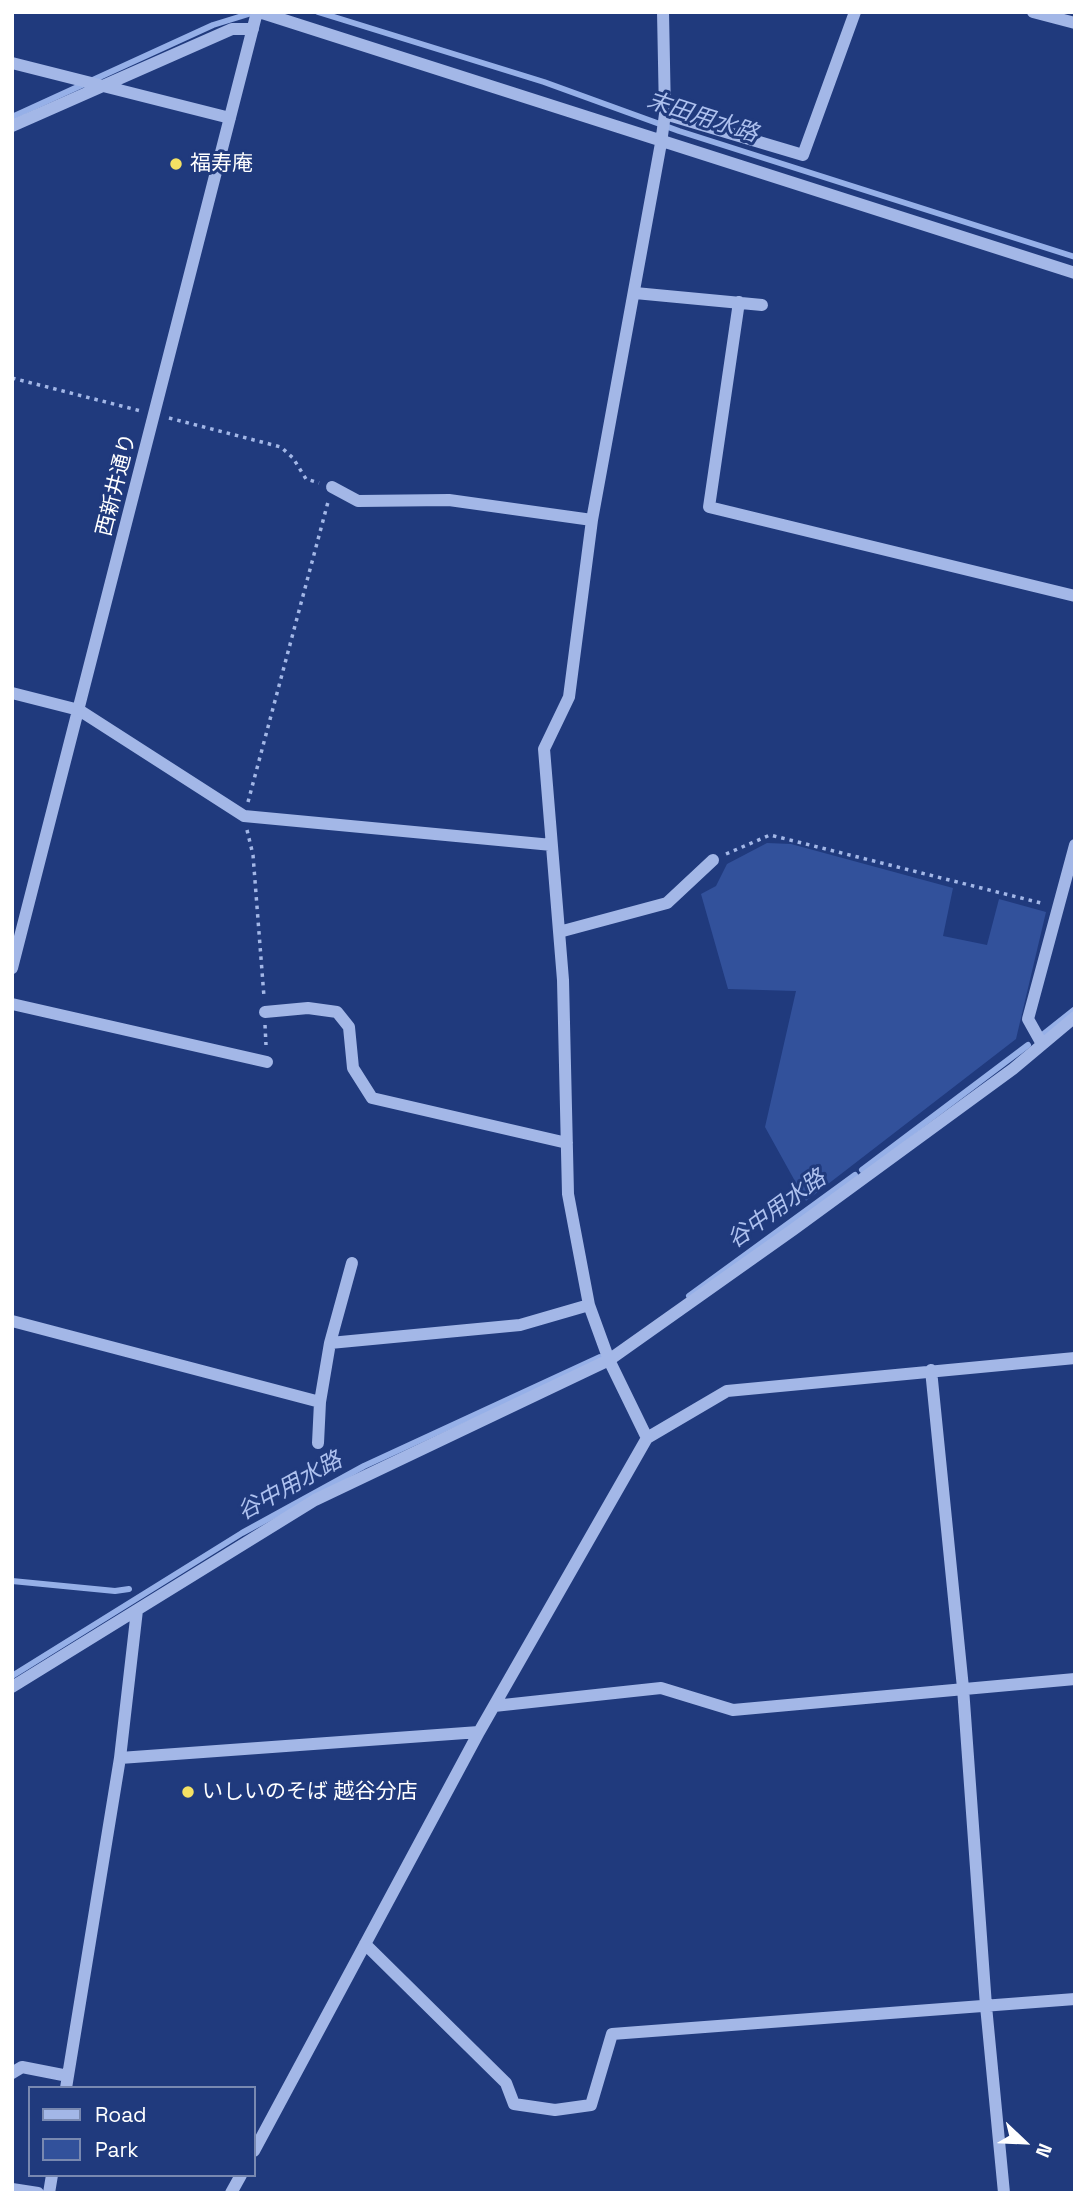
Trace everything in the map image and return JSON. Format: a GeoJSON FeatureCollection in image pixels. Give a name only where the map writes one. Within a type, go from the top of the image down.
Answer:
{"type":"FeatureCollection","features":[{"type":"Feature","properties":{"kind":"street","name":"西新井通り"},"geometry":{"type":"LineString","coordinates":[[12,968],[258,12]]}},
{"type":"Feature","properties":{"kind":"street"},"geometry":{"type":"LineString","coordinates":[[258,12],[660,143],[1075,273]]}},
{"type":"Feature","properties":{"kind":"street"},"geometry":{"type":"LineString","coordinates":[[647,1438],[609,1360],[589,1305],[568,1194],[559,932],[544,749],[569,697],[592,520],[635,293],[665,114],[663,12]]}},
{"type":"Feature","properties":{"kind":"street"},"geometry":{"type":"LineString","coordinates":[[665,114],[803,155],[855,12]]}},
{"type":"Feature","properties":{"kind":"street"},"geometry":{"type":"LineString","coordinates":[[1034,12],[1075,23]]}},
{"type":"Feature","properties":{"kind":"street"},"geometry":{"type":"LineString","coordinates":[[12,126],[232,29],[253,29]]}},
{"type":"Feature","properties":{"kind":"street"},"geometry":{"type":"LineString","coordinates":[[12,63],[230,118]]}},
{"type":"Feature","properties":{"kind":"street"},"geometry":{"type":"LineString","coordinates":[[635,293],[762,305]]}},
{"type":"Feature","properties":{"kind":"street"},"geometry":{"type":"LineString","coordinates":[[739,302],[709,507],[1075,596]]}},
{"type":"Feature","properties":{"kind":"street"},"geometry":{"type":"LineString","coordinates":[[332,488],[358,501],[449,500],[592,520]]}},
{"type":"Feature","properties":{"kind":"street"},"geometry":{"type":"LineString","coordinates":[[12,693],[79,710],[244,816],[552,845]]}},
{"type":"Feature","properties":{"kind":"street"},"geometry":{"type":"LineString","coordinates":[[1042,1044],[1028,1019],[1075,845]]}},
{"type":"Feature","properties":{"kind":"street"},"geometry":{"type":"LineString","coordinates":[[559,932],[667,903],[713,860]]}},
{"type":"Feature","properties":{"kind":"street"},"geometry":{"type":"LineString","coordinates":[[12,1004],[267,1062]]}},
{"type":"Feature","properties":{"kind":"street"},"geometry":{"type":"LineString","coordinates":[[265,1012],[308,1008],[337,1012],[349,1027],[354,1068],[372,1098],[567,1143]]}},
{"type":"Feature","properties":{"kind":"street"},"geometry":{"type":"LineString","coordinates":[[12,1687],[315,1500],[609,1360],[794,1229],[1075,1017]]}},
{"type":"Feature","properties":{"kind":"street"},"geometry":{"type":"LineString","coordinates":[[318,1443],[320,1402],[330,1343],[352,1263]]}},
{"type":"Feature","properties":{"kind":"street"},"geometry":{"type":"LineString","coordinates":[[330,1343],[520,1325],[589,1305]]}},
{"type":"Feature","properties":{"kind":"street"},"geometry":{"type":"LineString","coordinates":[[12,1321],[320,1402]]}},
{"type":"Feature","properties":{"kind":"street"},"geometry":{"type":"LineString","coordinates":[[256,2147],[494,1706],[647,1438],[727,1391],[1075,1358]]}},
{"type":"Feature","properties":{"kind":"street"},"geometry":{"type":"LineString","coordinates":[[931,1370],[963,1688],[986,2006],[1004,2193]]}},
{"type":"Feature","properties":{"kind":"street"},"geometry":{"type":"LineString","coordinates":[[12,2074],[22,2067],[67,2082],[120,1758],[137,1610]]}},
{"type":"Feature","properties":{"kind":"street"},"geometry":{"type":"LineString","coordinates":[[494,1706],[660,1688],[733,1710],[1075,1679]]}},
{"type":"Feature","properties":{"kind":"street"},"geometry":{"type":"LineString","coordinates":[[120,1758],[480,1732]]}},
{"type":"Feature","properties":{"kind":"street"},"geometry":{"type":"LineString","coordinates":[[365,1944],[506,2083],[514,2104],[555,2110],[592,2105],[612,2035],[1075,1999]]}},
{"type":"Feature","properties":{"kind":"street"},"geometry":{"type":"LineString","coordinates":[[231,2193],[240,2177]]}},
{"type":"Feature","properties":{"kind":"street"},"geometry":{"type":"LineString","coordinates":[[12,2189],[38,2193]]}},
{"type":"Feature","properties":{"kind":"path"},"geometry":{"type":"LineString","coordinates":[[12,378],[281,447],[293,458],[306,479],[332,488],[244,816],[253,855],[267,1062]]}},
{"type":"Feature","properties":{"kind":"path"},"geometry":{"type":"LineString","coordinates":[[713,860],[770,835],[1058,907]]}},
{"type":"Feature","properties":{"kind":"green space"},"geometry":{"type":"Polygon","coordinates":[[[767,843],[791,844],[953,888],[943,936],[987,945],[999,899],[1046,912],[1016,1039],[806,1201],[765,1127],[796,991],[728,989],[701,894],[716,886],[727,864],[767,843]]]}},
{"type":"Feature","properties":{"kind":"waterway"},"geometry":{"type":"LineString","coordinates":[[12,117],[213,25],[255,12]]}},
{"type":"Feature","properties":{"kind":"waterway","name":"末田用水路"},"geometry":{"type":"LineString","coordinates":[[318,12],[544,82],[679,131],[1075,257]]}},
{"type":"Feature","properties":{"kind":"waterway","name":"谷中用水路"},"geometry":{"type":"LineString","coordinates":[[1041,1036],[1075,1009]]}},
{"type":"Feature","properties":{"kind":"waterway","name":"谷中用水路"},"geometry":{"type":"LineString","coordinates":[[862,1170],[1028,1045]]}},
{"type":"Feature","properties":{"kind":"waterway","name":"谷中用水路"},"geometry":{"type":"LineString","coordinates":[[689,1296],[855,1175]]}},
{"type":"Feature","properties":{"kind":"waterway","name":"谷中用水路"},"geometry":{"type":"LineString","coordinates":[[12,1676],[242,1533],[364,1466],[600,1357]]}},
{"type":"Feature","properties":{"kind":"waterway"},"geometry":{"type":"LineString","coordinates":[[12,1581],[115,1591],[129,1589]]}},
{"type":"Feature","properties":{"kind":"place","name":"福寿庵"},"geometry":{"type":"Point","coordinates":[176,164]}},
{"type":"Feature","properties":{"kind":"place","name":"いしいのそば 越谷分店"},"geometry":{"type":"Point","coordinates":[188,1792]}}]}
